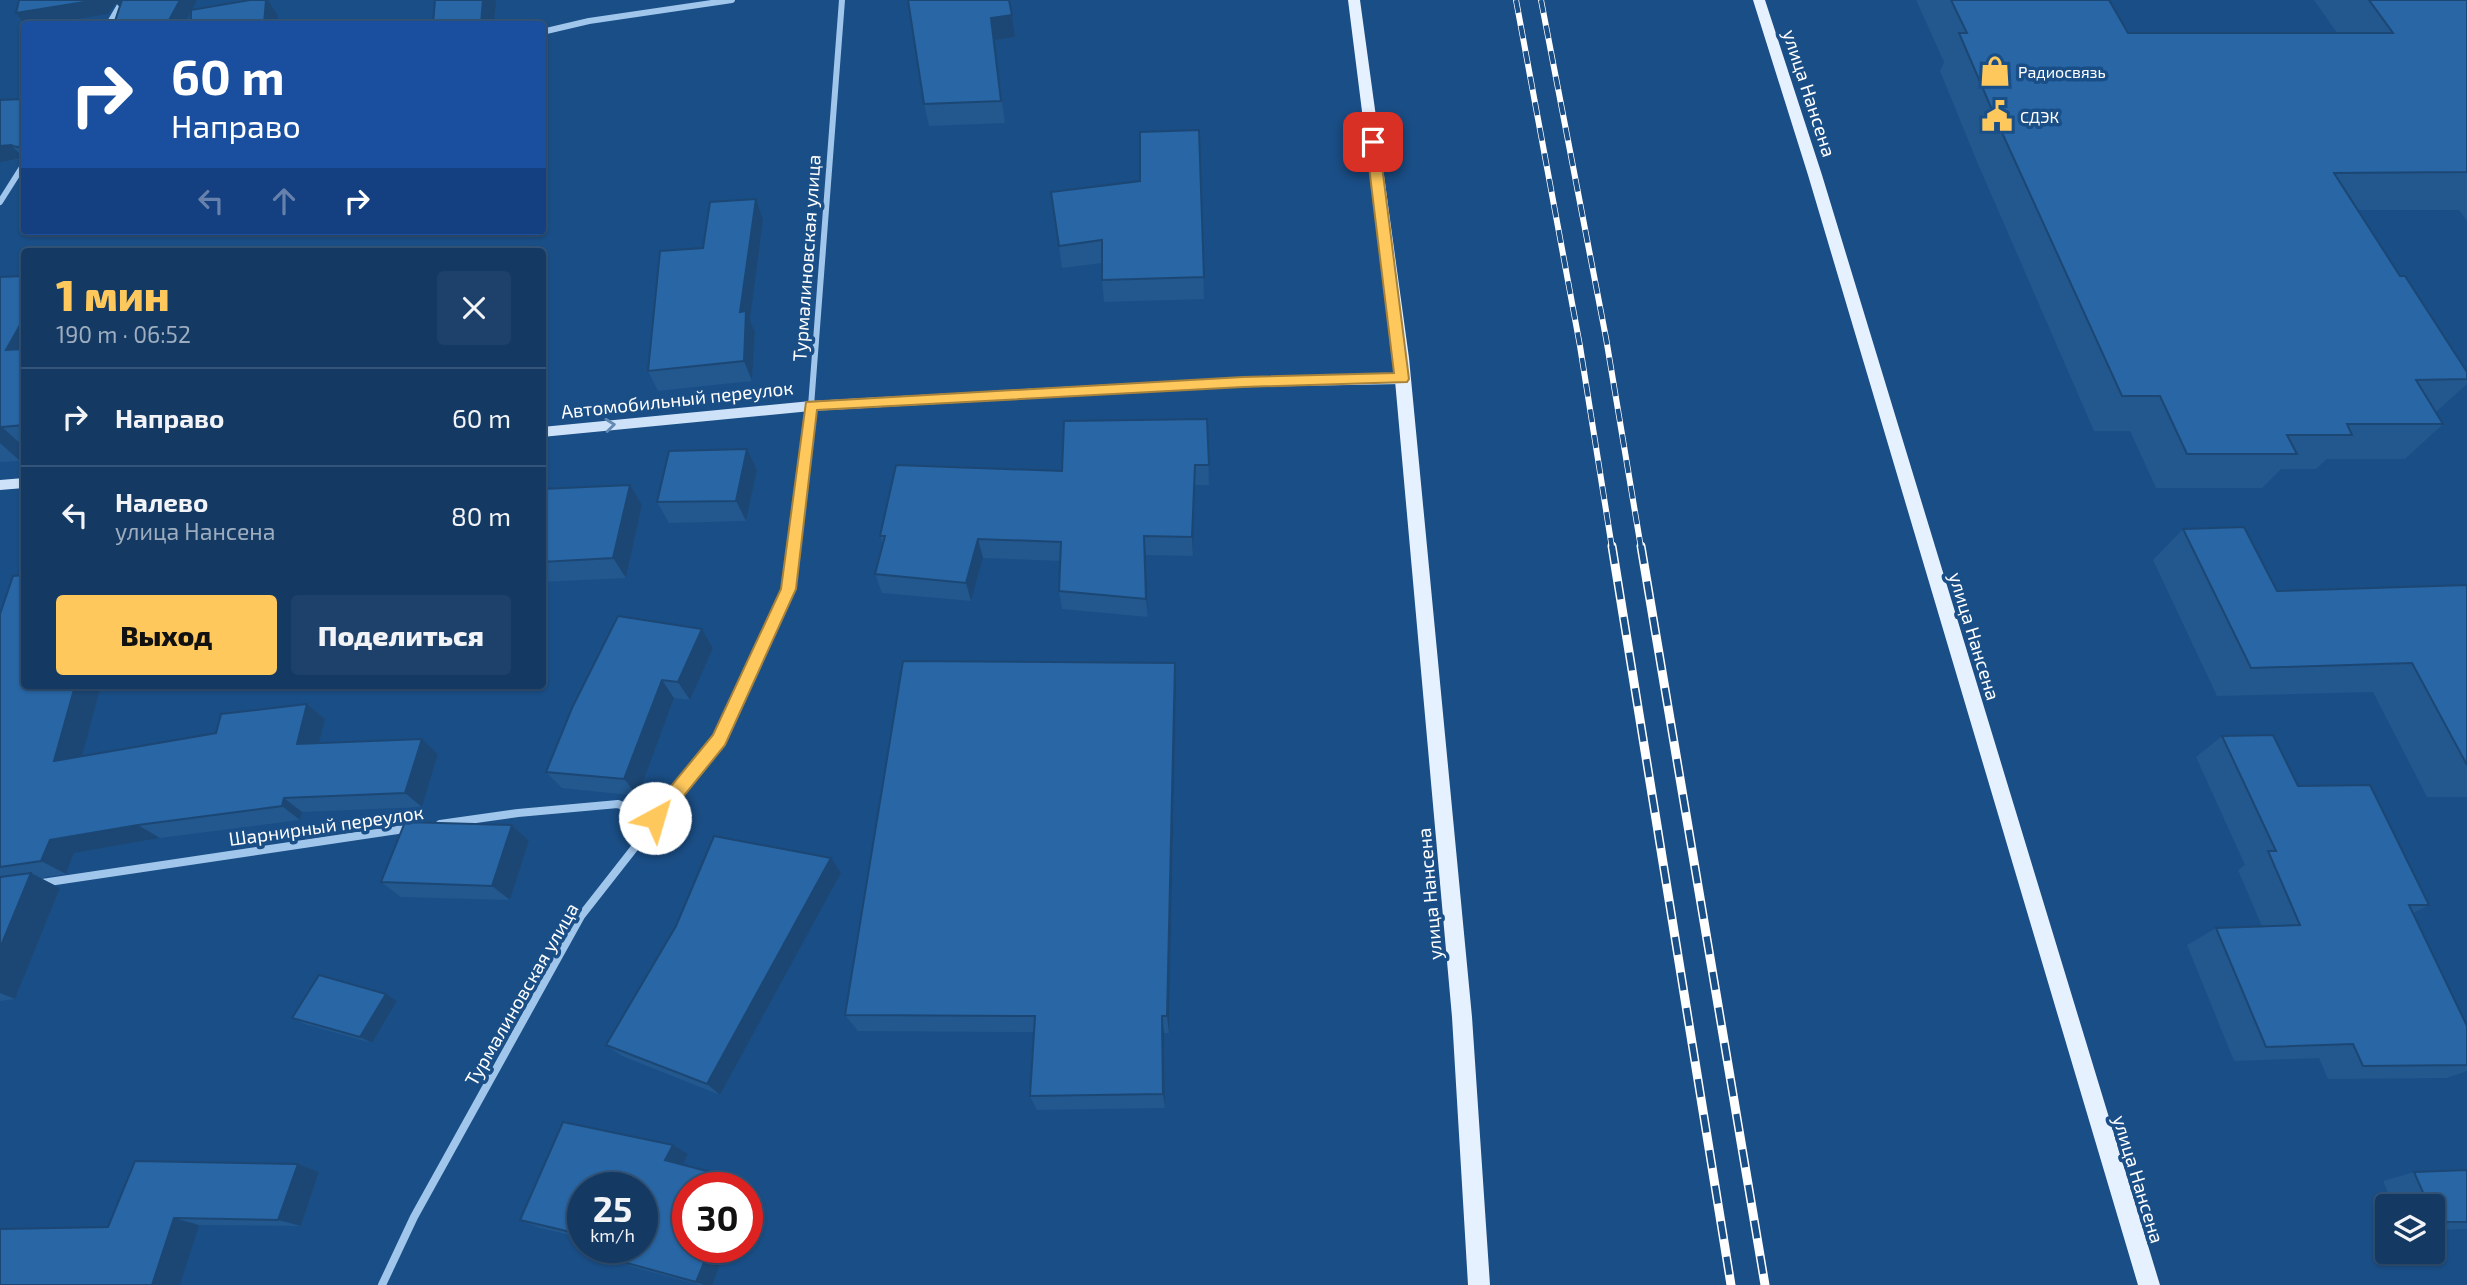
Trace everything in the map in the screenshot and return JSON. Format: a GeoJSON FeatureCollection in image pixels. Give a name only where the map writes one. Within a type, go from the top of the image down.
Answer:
{"type":"FeatureCollection","features":[{"type":"Feature","properties":{"kind":"main road","name":"улица Нансена"},"geometry":{"type":"LineString","coordinates":[[1759,0],[1815,175],[2149,1285]]}},
{"type":"Feature","properties":{"kind":"main road","name":"улица Нансена"},"geometry":{"type":"LineString","coordinates":[[1356,3],[1402,379],[1462,1017],[1479,1285]]}},
{"type":"Feature","properties":{"kind":"street"},"geometry":{"type":"LineString","coordinates":[[110,21],[123,0]]}},
{"type":"Feature","properties":{"kind":"street"},"geometry":{"type":"LineString","coordinates":[[546,31],[589,21],[732,0]]}},
{"type":"Feature","properties":{"kind":"street","name":"Турмалиновская улица"},"geometry":{"type":"LineString","coordinates":[[382,1285],[414,1217],[581,916],[655,818],[719,740],[788,589],[811,405],[842,0]]}},
{"type":"Feature","properties":{"kind":"street"},"geometry":{"type":"LineString","coordinates":[[0,202],[21,168]]}},
{"type":"Feature","properties":{"kind":"street","name":"Автомобильный переулок"},"geometry":{"type":"LineString","coordinates":[[546,432],[811,405],[1243,382],[1402,379]]}},
{"type":"Feature","properties":{"kind":"street"},"geometry":{"type":"LineString","coordinates":[[0,485],[21,483]]}},
{"type":"Feature","properties":{"kind":"street","name":"Шарнирный переулок"},"geometry":{"type":"LineString","coordinates":[[437,825],[519,813],[618,804],[655,818]]}},
{"type":"Feature","properties":{"kind":"street","name":"Шарнирный переулок"},"geometry":{"type":"LineString","coordinates":[[27,886],[423,827]]}},
{"type":"Feature","properties":{"kind":"building"},"geometry":{"type":"Polygon","coordinates":[[[19,0],[97,0],[16,13],[19,0]]]}},
{"type":"Feature","properties":{"kind":"building"},"geometry":{"type":"Polygon","coordinates":[[[122,0],[180,0],[169,21],[115,21],[122,0]]]}},
{"type":"Feature","properties":{"kind":"building"},"geometry":{"type":"Polygon","coordinates":[[[250,0],[266,0],[264,21],[191,21],[191,10],[250,0]]]}},
{"type":"Feature","properties":{"kind":"building"},"geometry":{"type":"Polygon","coordinates":[[[435,0],[483,0],[481,21],[433,21],[435,0]]]}},
{"type":"Feature","properties":{"kind":"building"},"geometry":{"type":"Polygon","coordinates":[[[908,0],[1009,0],[1012,15],[991,18],[1001,101],[924,104],[908,0]]]}},
{"type":"Feature","properties":{"kind":"building"},"geometry":{"type":"Polygon","coordinates":[[[1951,0],[2109,0],[2128,33],[2393,33],[2369,0],[2467,0],[2467,172],[2334,173],[2400,276],[2405,276],[2467,372],[2467,379],[2416,380],[2443,424],[2347,424],[2352,435],[2287,435],[2297,454],[2187,454],[2160,396],[2122,396],[1999,126],[1959,33],[1967,33],[1951,0]]]}},
{"type":"Feature","properties":{"kind":"building"},"geometry":{"type":"Polygon","coordinates":[[[21,99],[21,146],[0,146],[0,100],[21,99]]]}},
{"type":"Feature","properties":{"kind":"building"},"geometry":{"type":"Polygon","coordinates":[[[1199,130],[1204,277],[1102,280],[1102,240],[1059,246],[1051,192],[1140,181],[1140,132],[1199,130]]]}},
{"type":"Feature","properties":{"kind":"building"},"geometry":{"type":"Polygon","coordinates":[[[756,199],[740,312],[746,311],[744,361],[648,371],[660,251],[703,248],[710,202],[756,199]]]}},
{"type":"Feature","properties":{"kind":"building"},"geometry":{"type":"Polygon","coordinates":[[[21,276],[21,323],[6,350],[21,349],[21,425],[2,427],[0,431],[0,277],[21,276]]]}},
{"type":"Feature","properties":{"kind":"building"},"geometry":{"type":"Polygon","coordinates":[[[1207,419],[1209,465],[1195,465],[1192,537],[1144,536],[1146,599],[1059,591],[1061,542],[978,539],[966,583],[875,574],[885,536],[880,536],[896,465],[1062,471],[1064,421],[1207,419]]]}},
{"type":"Feature","properties":{"kind":"building"},"geometry":{"type":"Polygon","coordinates":[[[747,449],[736,501],[657,502],[669,451],[747,449]]]}},
{"type":"Feature","properties":{"kind":"building"},"geometry":{"type":"Polygon","coordinates":[[[630,485],[613,558],[546,562],[546,489],[630,485]]]}},
{"type":"Feature","properties":{"kind":"building"},"geometry":{"type":"Polygon","coordinates":[[[2244,527],[2277,591],[2467,585],[2467,765],[2412,663],[2251,668],[2183,529],[2244,527]]]}},
{"type":"Feature","properties":{"kind":"building"},"geometry":{"type":"Polygon","coordinates":[[[21,575],[21,689],[74,689],[54,761],[216,733],[221,714],[307,704],[297,744],[422,739],[405,793],[284,798],[282,806],[50,840],[41,861],[0,867],[0,614],[13,576],[21,575]]]}},
{"type":"Feature","properties":{"kind":"building"},"geometry":{"type":"Polygon","coordinates":[[[618,616],[702,629],[678,682],[662,680],[624,779],[546,772],[572,708],[618,616]]]}},
{"type":"Feature","properties":{"kind":"building"},"geometry":{"type":"Polygon","coordinates":[[[903,661],[1175,663],[1167,1016],[1162,1016],[1163,1094],[1030,1096],[1035,1016],[845,1015],[903,661]]]}},
{"type":"Feature","properties":{"kind":"building"},"geometry":{"type":"Polygon","coordinates":[[[2273,735],[2298,786],[2370,785],[2429,905],[2409,905],[2467,1026],[2467,1065],[2363,1066],[2353,1044],[2266,1047],[2216,928],[2300,925],[2268,851],[2276,851],[2222,736],[2273,735]]]}},
{"type":"Feature","properties":{"kind":"building"},"geometry":{"type":"Polygon","coordinates":[[[405,822],[512,825],[492,886],[381,882],[405,822]]]}},
{"type":"Feature","properties":{"kind":"building"},"geometry":{"type":"Polygon","coordinates":[[[714,836],[831,858],[707,1084],[606,1045],[676,926],[714,836]]]}},
{"type":"Feature","properties":{"kind":"building"},"geometry":{"type":"Polygon","coordinates":[[[31,873],[0,948],[0,877],[31,873]]]}},
{"type":"Feature","properties":{"kind":"building"},"geometry":{"type":"Polygon","coordinates":[[[319,975],[386,994],[360,1037],[292,1018],[319,975]]]}},
{"type":"Feature","properties":{"kind":"building"},"geometry":{"type":"Polygon","coordinates":[[[563,1122],[673,1145],[665,1160],[710,1172],[672,1172],[672,1263],[704,1263],[696,1282],[627,1263],[658,1263],[658,1172],[567,1172],[567,1231],[520,1220],[563,1122]]]}},
{"type":"Feature","properties":{"kind":"building"},"geometry":{"type":"Polygon","coordinates":[[[135,1161],[298,1164],[278,1220],[174,1218],[152,1285],[0,1285],[0,1229],[108,1227],[135,1161]]]}},
{"type":"Feature","properties":{"kind":"building"},"geometry":{"type":"Polygon","coordinates":[[[2467,1170],[2467,1222],[2445,1222],[2445,1194],[2424,1194],[2414,1172],[2467,1170]]]}},
{"type":"Feature","properties":{"kind":"railway"},"geometry":{"type":"LineString","coordinates":[[1516,0],[1580,346],[1612,548]]}},
{"type":"Feature","properties":{"kind":"railway"},"geometry":{"type":"LineString","coordinates":[[1541,0],[1606,338],[1641,548]]}},
{"type":"Feature","properties":{"kind":"railway"},"geometry":{"type":"LineString","coordinates":[[1612,546],[1731,1285]]}},
{"type":"Feature","properties":{"kind":"railway"},"geometry":{"type":"LineString","coordinates":[[1641,546],[1765,1285]]}},
{"type":"Feature","properties":{"kind":"place","name":"Радиосвязь"},"geometry":{"type":"Point","coordinates":[1995,71]}},
{"type":"Feature","properties":{"kind":"place","name":"СДЭК"},"geometry":{"type":"Point","coordinates":[1997,116]}},
{"type":"Feature","properties":{"kind":"route"},"geometry":{"type":"LineString","coordinates":[[655,818],[719,740],[788,589],[811,405],[1243,382],[1402,379],[1373,142]]}}]}
